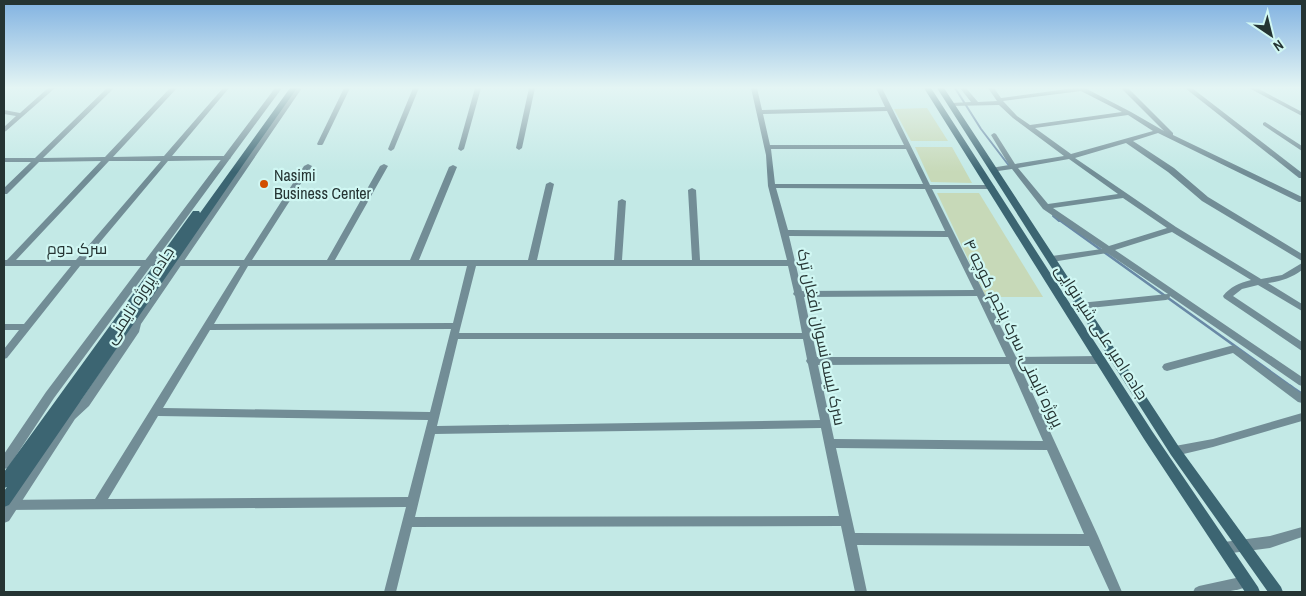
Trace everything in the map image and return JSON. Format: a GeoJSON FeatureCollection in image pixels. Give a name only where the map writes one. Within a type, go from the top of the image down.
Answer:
{"type":"FeatureCollection","features":[{"type":"Feature","properties":{"kind":"main road","name":"جاده پروژه تایمنی"},"geometry":{"type":"LineString","coordinates":[[163,264],[267,116]]}},
{"type":"Feature","properties":{"kind":"main road","name":"جاده پروژه تایمنی"},"geometry":{"type":"LineString","coordinates":[[4,482],[273,116]]}},
{"type":"Feature","properties":{"kind":"main road","name":"جاده امیر علی شیر نوایی"},"geometry":{"type":"LineString","coordinates":[[945,116],[1100,360],[1249,587]]}},
{"type":"Feature","properties":{"kind":"main road"},"geometry":{"type":"LineString","coordinates":[[958,116],[1175,451],[1276,592]]}},
{"type":"Feature","properties":{"kind":"street"},"geometry":{"type":"LineString","coordinates":[[4,130],[19,116]]}},
{"type":"Feature","properties":{"kind":"street"},"geometry":{"type":"LineString","coordinates":[[4,192],[82,116]]}},
{"type":"Feature","properties":{"kind":"street"},"geometry":{"type":"LineString","coordinates":[[6,263],[110,158],[149,116]]}},
{"type":"Feature","properties":{"kind":"street"},"geometry":{"type":"LineString","coordinates":[[4,355],[78,263],[202,116]]}},
{"type":"Feature","properties":{"kind":"street","name":"جاده پروژه تایمنی"},"geometry":{"type":"LineString","coordinates":[[4,517],[6,504],[71,416],[85,403],[136,329],[136,323],[163,264],[227,158],[258,116]]}},
{"type":"Feature","properties":{"kind":"street","name":"جاده پروژه تایمنی"},"geometry":{"type":"LineString","coordinates":[[4,464],[50,395],[163,264],[278,116]]}},
{"type":"Feature","properties":{"kind":"street"},"geometry":{"type":"LineString","coordinates":[[320,144],[334,116]]}},
{"type":"Feature","properties":{"kind":"street"},"geometry":{"type":"LineString","coordinates":[[391,149],[405,116]]}},
{"type":"Feature","properties":{"kind":"street"},"geometry":{"type":"LineString","coordinates":[[461,149],[470,116]]}},
{"type":"Feature","properties":{"kind":"street"},"geometry":{"type":"LineString","coordinates":[[519,148],[526,116]]}},
{"type":"Feature","properties":{"kind":"street","name":"سرک لیسه نسوان افغان‌ ترک"},"geometry":{"type":"LineString","coordinates":[[760,116],[772,186],[792,263],[861,592]]}},
{"type":"Feature","properties":{"kind":"street","name":"پروژه تایمنی، سرک پنجم، کوچه ۴"},"geometry":{"type":"LineString","coordinates":[[892,116],[909,147],[1012,360],[1116,592]]}},
{"type":"Feature","properties":{"kind":"street"},"geometry":{"type":"LineString","coordinates":[[1014,116],[1173,229],[1302,308]]}},
{"type":"Feature","properties":{"kind":"street"},"geometry":{"type":"LineString","coordinates":[[1030,127],[1109,116]]}},
{"type":"Feature","properties":{"kind":"street"},"geometry":{"type":"LineString","coordinates":[[1134,116],[1158,131],[1302,200]]}},
{"type":"Feature","properties":{"kind":"street"},"geometry":{"type":"LineString","coordinates":[[1152,116],[1174,138]]}},
{"type":"Feature","properties":{"kind":"street"},"geometry":{"type":"LineString","coordinates":[[1224,116],[1302,176]]}},
{"type":"Feature","properties":{"kind":"street"},"geometry":{"type":"LineString","coordinates":[[1265,124],[1302,149]]}},
{"type":"Feature","properties":{"kind":"street"},"geometry":{"type":"LineString","coordinates":[[994,170],[1070,157],[1158,131]]}},
{"type":"Feature","properties":{"kind":"street"},"geometry":{"type":"LineString","coordinates":[[994,134],[1011,167],[1046,207],[1104,251],[1302,382]]}},
{"type":"Feature","properties":{"kind":"street"},"geometry":{"type":"LineString","coordinates":[[1126,140],[1171,170],[1205,199],[1302,258]]}},
{"type":"Feature","properties":{"kind":"street"},"geometry":{"type":"LineString","coordinates":[[766,147],[909,147]]}},
{"type":"Feature","properties":{"kind":"street"},"geometry":{"type":"LineString","coordinates":[[4,160],[167,157],[227,158]]}},
{"type":"Feature","properties":{"kind":"street"},"geometry":{"type":"LineString","coordinates":[[98,505],[246,263],[308,166]]}},
{"type":"Feature","properties":{"kind":"street"},"geometry":{"type":"LineString","coordinates":[[330,262],[384,166]]}},
{"type":"Feature","properties":{"kind":"street"},"geometry":{"type":"LineString","coordinates":[[413,264],[453,167]]}},
{"type":"Feature","properties":{"kind":"street"},"geometry":{"type":"LineString","coordinates":[[532,263],[550,184]]}},
{"type":"Feature","properties":{"kind":"street"},"geometry":{"type":"LineString","coordinates":[[772,186],[991,187]]}},
{"type":"Feature","properties":{"kind":"street"},"geometry":{"type":"LineString","coordinates":[[692,190],[696,263]]}},
{"type":"Feature","properties":{"kind":"street"},"geometry":{"type":"LineString","coordinates":[[1046,207],[1126,195]]}},
{"type":"Feature","properties":{"kind":"street"},"geometry":{"type":"LineString","coordinates":[[618,263],[622,201]]}},
{"type":"Feature","properties":{"kind":"street"},"geometry":{"type":"LineString","coordinates":[[1052,259],[1104,251],[1173,229]]}},
{"type":"Feature","properties":{"kind":"street"},"geometry":{"type":"LineString","coordinates":[[785,234],[950,234]]}},
{"type":"Feature","properties":{"kind":"street","name":"سرک دوم"},"geometry":{"type":"LineString","coordinates":[[6,263],[792,263]]}},
{"type":"Feature","properties":{"kind":"street"},"geometry":{"type":"LineString","coordinates":[[390,592],[472,264]]}},
{"type":"Feature","properties":{"kind":"street"},"geometry":{"type":"LineString","coordinates":[[1302,266],[1283,278],[1257,281],[1230,292],[1227,296],[1302,347]]}},
{"type":"Feature","properties":{"kind":"street"},"geometry":{"type":"LineString","coordinates":[[797,294],[979,293]]}},
{"type":"Feature","properties":{"kind":"street"},"geometry":{"type":"LineString","coordinates":[[1080,306],[1166,297]]}},
{"type":"Feature","properties":{"kind":"street"},"geometry":{"type":"LineString","coordinates":[[207,326],[806,336]]}},
{"type":"Feature","properties":{"kind":"street"},"geometry":{"type":"LineString","coordinates":[[4,328],[26,327]]}},
{"type":"Feature","properties":{"kind":"street"},"geometry":{"type":"LineString","coordinates":[[1168,367],[1234,349],[1302,399]]}},
{"type":"Feature","properties":{"kind":"street"},"geometry":{"type":"LineString","coordinates":[[812,361],[1100,360]]}},
{"type":"Feature","properties":{"kind":"street"},"geometry":{"type":"LineString","coordinates":[[156,412],[434,416]]}},
{"type":"Feature","properties":{"kind":"street"},"geometry":{"type":"LineString","coordinates":[[1175,451],[1213,443],[1302,417]]}},
{"type":"Feature","properties":{"kind":"street"},"geometry":{"type":"LineString","coordinates":[[431,430],[825,424]]}},
{"type":"Feature","properties":{"kind":"street"},"geometry":{"type":"LineString","coordinates":[[829,442],[1051,446]]}},
{"type":"Feature","properties":{"kind":"street"},"geometry":{"type":"LineString","coordinates":[[6,504],[411,502]]}},
{"type":"Feature","properties":{"kind":"street"},"geometry":{"type":"LineString","coordinates":[[408,522],[846,521]]}},
{"type":"Feature","properties":{"kind":"street"},"geometry":{"type":"LineString","coordinates":[[1224,548],[1270,542],[1302,532]]}},
{"type":"Feature","properties":{"kind":"street"},"geometry":{"type":"LineString","coordinates":[[850,539],[1094,540]]}},
{"type":"Feature","properties":{"kind":"street"},"geometry":{"type":"LineString","coordinates":[[1199,592],[1249,587]]}},
{"type":"Feature","properties":{"kind":"green space"},"geometry":{"type":"Polygon","coordinates":[[[898,116],[932,116],[948,141],[911,141],[898,116]]]}},
{"type":"Feature","properties":{"kind":"green space"},"geometry":{"type":"Polygon","coordinates":[[[915,147],[952,147],[972,183],[931,182],[915,147]]]}},
{"type":"Feature","properties":{"kind":"green space"},"geometry":{"type":"Polygon","coordinates":[[[937,193],[979,193],[1043,297],[986,297],[937,193]]]}},
{"type":"Feature","properties":{"kind":"waterway"},"geometry":{"type":"LineString","coordinates":[[973,116],[1010,167]]}},
{"type":"Feature","properties":{"kind":"waterway"},"geometry":{"type":"LineString","coordinates":[[1053,216],[1059,221]]}},
{"type":"Feature","properties":{"kind":"waterway"},"geometry":{"type":"LineString","coordinates":[[1058,219],[1292,387]]}},
{"type":"Feature","properties":{"kind":"waterway"},"geometry":{"type":"LineString","coordinates":[[1290,386],[1302,394]]}},
{"type":"Feature","properties":{"kind":"place","name":"Nasimi Business Center"},"geometry":{"type":"Point","coordinates":[264,184]}}]}
